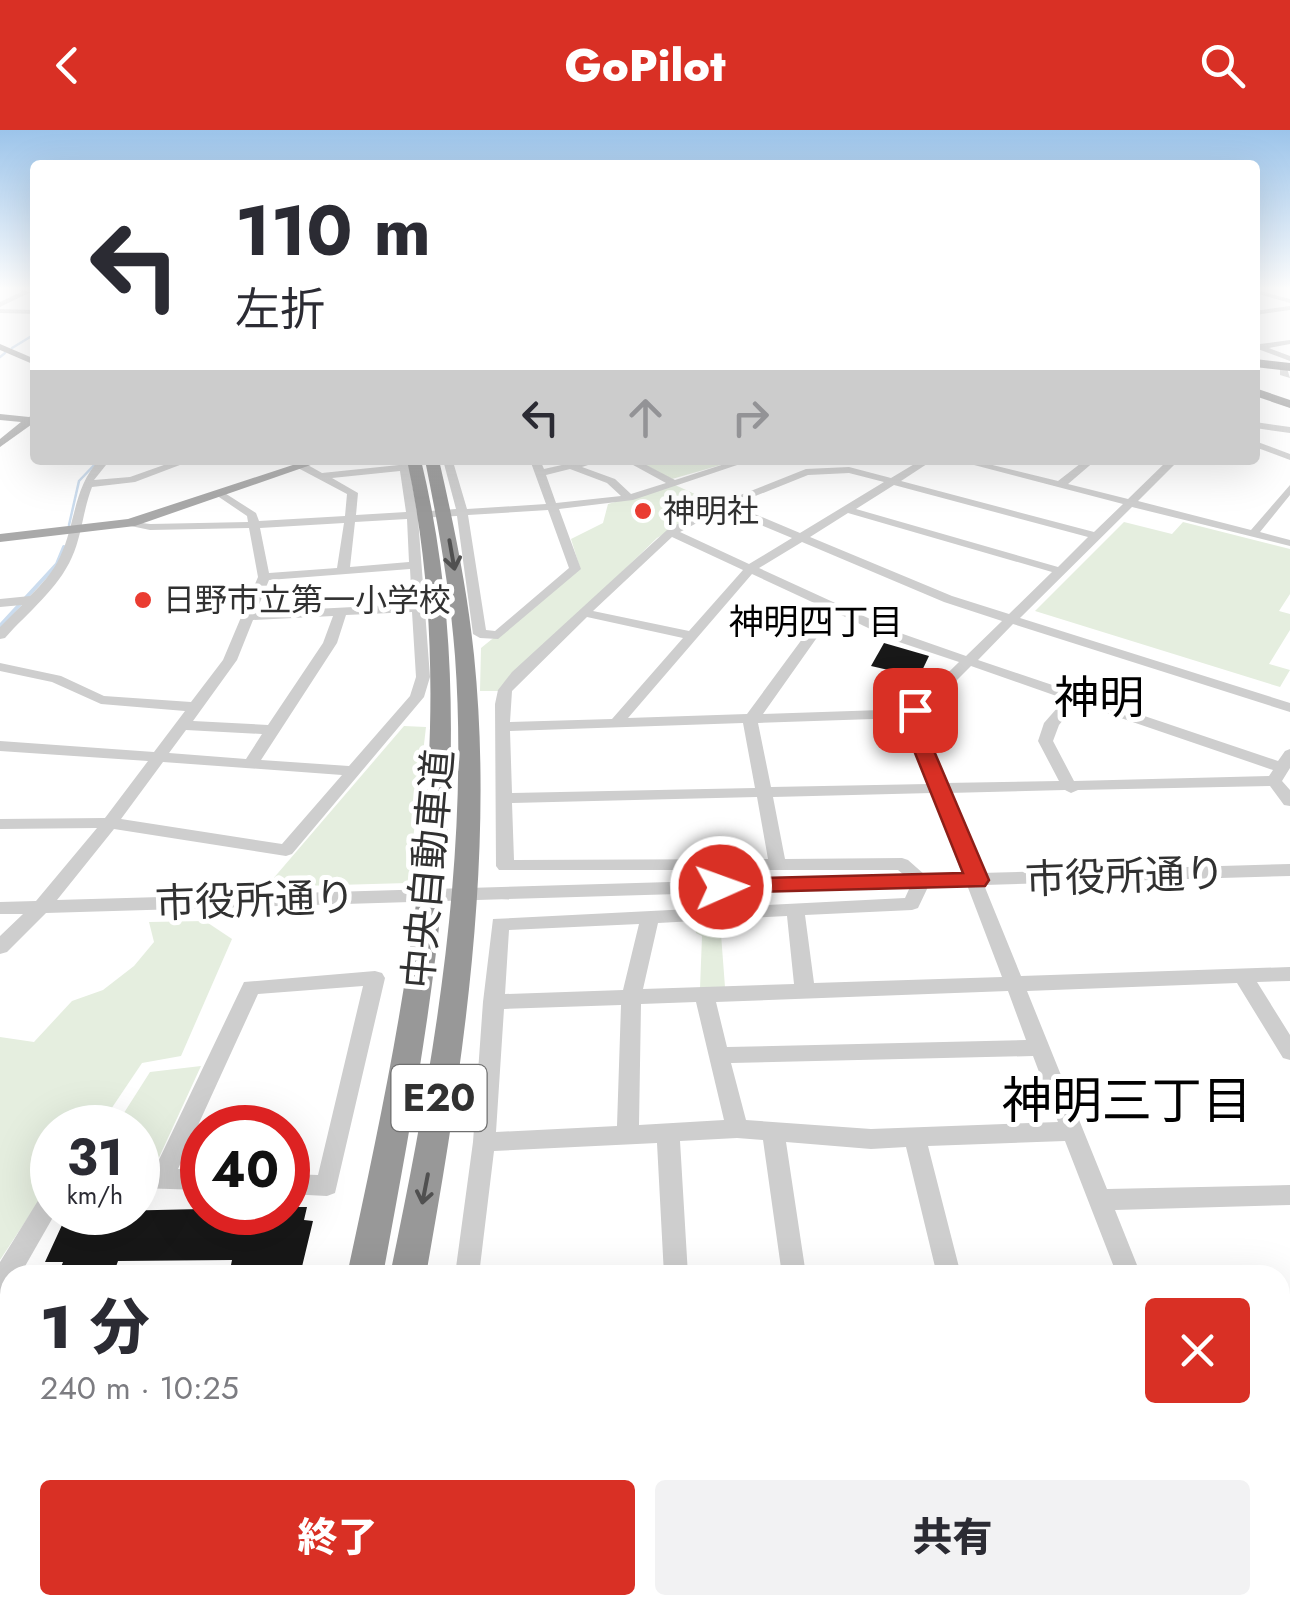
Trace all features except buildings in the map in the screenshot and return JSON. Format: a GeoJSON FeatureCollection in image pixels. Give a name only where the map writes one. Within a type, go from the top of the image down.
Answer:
{"type":"FeatureCollection","features":[{"type":"Feature","properties":{"kind":"highway"},"geometry":{"type":"LineString","coordinates":[[1260,363],[1289,367]]}},
{"type":"Feature","properties":{"kind":"highway"},"geometry":{"type":"LineString","coordinates":[[1260,392],[1290,402]]}},
{"type":"Feature","properties":{"kind":"highway","name":"中央自動車道"},"geometry":{"type":"LineString","coordinates":[[408,465],[428,537],[436,616],[440,732],[434,869],[443,921],[448,1033],[410,1265]]}},
{"type":"Feature","properties":{"kind":"highway","name":"中央自動車道"},"geometry":{"type":"LineString","coordinates":[[366,1265],[410,1055],[443,921],[462,867],[466,731],[443,465]]}},
{"type":"Feature","properties":{"kind":"main road"},"geometry":{"type":"LineString","coordinates":[[0,419],[30,418]]}},
{"type":"Feature","properties":{"kind":"main road"},"geometry":{"type":"LineString","coordinates":[[0,444],[30,421]]}},
{"type":"Feature","properties":{"kind":"main road"},"geometry":{"type":"LineString","coordinates":[[0,538],[130,523],[305,465]]}},
{"type":"Feature","properties":{"kind":"street"},"geometry":{"type":"LineString","coordinates":[[1260,422],[1290,418]]}},
{"type":"Feature","properties":{"kind":"street"},"geometry":{"type":"LineString","coordinates":[[1260,424],[1290,433]]}},
{"type":"Feature","properties":{"kind":"street"},"geometry":{"type":"LineString","coordinates":[[1260,434],[1290,433]]}},
{"type":"Feature","properties":{"kind":"street"},"geometry":{"type":"LineString","coordinates":[[1260,446],[1290,457]]}},
{"type":"Feature","properties":{"kind":"street"},"geometry":{"type":"LineString","coordinates":[[3,628],[25,600],[64,563],[89,474],[99,465]]}},
{"type":"Feature","properties":{"kind":"street"},"geometry":{"type":"LineString","coordinates":[[86,484],[131,480],[174,465]]}},
{"type":"Feature","properties":{"kind":"street"},"geometry":{"type":"LineString","coordinates":[[318,477],[394,465]]}},
{"type":"Feature","properties":{"kind":"street"},"geometry":{"type":"LineString","coordinates":[[0,824],[110,823],[286,850],[416,698],[423,677],[407,465]]}},
{"type":"Feature","properties":{"kind":"street"},"geometry":{"type":"LineString","coordinates":[[444,465],[462,512],[480,634],[498,635],[575,568],[537,467],[576,465]]}},
{"type":"Feature","properties":{"kind":"street"},"geometry":{"type":"LineString","coordinates":[[639,465],[676,484]]}},
{"type":"Feature","properties":{"kind":"street"},"geometry":{"type":"LineString","coordinates":[[130,523],[150,527],[254,525],[551,507],[629,498],[732,465]]}},
{"type":"Feature","properties":{"kind":"street"},"geometry":{"type":"LineString","coordinates":[[614,724],[751,568],[921,465]]}},
{"type":"Feature","properties":{"kind":"street"},"geometry":{"type":"LineString","coordinates":[[979,465],[1290,543]]}},
{"type":"Feature","properties":{"kind":"street"},"geometry":{"type":"LineString","coordinates":[[1060,486],[1086,465]]}},
{"type":"Feature","properties":{"kind":"street"},"geometry":{"type":"LineString","coordinates":[[504,727],[912,713],[1169,465]]}},
{"type":"Feature","properties":{"kind":"street"},"geometry":{"type":"LineString","coordinates":[[302,466],[353,494],[344,571]]}},
{"type":"Feature","properties":{"kind":"street"},"geometry":{"type":"LineString","coordinates":[[572,466],[610,481],[629,498]]}},
{"type":"Feature","properties":{"kind":"street"},"geometry":{"type":"LineString","coordinates":[[467,1265],[484,1142],[500,924],[912,904],[921,882],[902,864],[505,866],[505,690],[671,532],[729,502],[806,472],[849,470],[1096,536]]}},
{"type":"Feature","properties":{"kind":"street"},"geometry":{"type":"LineString","coordinates":[[1253,534],[1290,488]]}},
{"type":"Feature","properties":{"kind":"street"},"geometry":{"type":"LineString","coordinates":[[0,948],[42,906],[110,823],[230,660],[264,577],[250,511],[220,493]]}},
{"type":"Feature","properties":{"kind":"street"},"geometry":{"type":"LineString","coordinates":[[729,502],[948,599],[1290,695]]}},
{"type":"Feature","properties":{"kind":"street"},"geometry":{"type":"LineString","coordinates":[[848,510],[1060,571]]}},
{"type":"Feature","properties":{"kind":"street"},"geometry":{"type":"LineString","coordinates":[[671,532],[898,637],[1074,697],[1195,729],[1282,768]]}},
{"type":"Feature","properties":{"kind":"street"},"geometry":{"type":"LineString","coordinates":[[264,577],[414,565]]}},
{"type":"Feature","properties":{"kind":"street"},"geometry":{"type":"LineString","coordinates":[[0,603],[25,600]]}},
{"type":"Feature","properties":{"kind":"street"},"geometry":{"type":"LineString","coordinates":[[249,616],[477,603]]}},
{"type":"Feature","properties":{"kind":"street"},"geometry":{"type":"LineString","coordinates":[[778,862],[750,721],[832,607]]}},
{"type":"Feature","properties":{"kind":"street"},"geometry":{"type":"LineString","coordinates":[[250,764],[330,643],[340,611]]}},
{"type":"Feature","properties":{"kind":"street"},"geometry":{"type":"LineString","coordinates":[[584,613],[692,636]]}},
{"type":"Feature","properties":{"kind":"street"},"geometry":{"type":"LineString","coordinates":[[1013,615],[1290,708]]}},
{"type":"Feature","properties":{"kind":"street"},"geometry":{"type":"LineString","coordinates":[[0,667],[56,679],[101,700],[195,707]]}},
{"type":"Feature","properties":{"kind":"street"},"geometry":{"type":"LineString","coordinates":[[1071,788],[1043,742],[1044,730],[1074,697]]}},
{"type":"Feature","properties":{"kind":"street"},"geometry":{"type":"LineString","coordinates":[[912,713],[1125,1265]]}},
{"type":"Feature","properties":{"kind":"street"},"geometry":{"type":"LineString","coordinates":[[182,725],[273,730]]}},
{"type":"Feature","properties":{"kind":"street"},"geometry":{"type":"LineString","coordinates":[[0,746],[354,772]]}},
{"type":"Feature","properties":{"kind":"street"},"geometry":{"type":"LineString","coordinates":[[504,798],[1071,788],[1282,768]]}},
{"type":"Feature","properties":{"kind":"street"},"geometry":{"type":"LineString","coordinates":[[1282,768],[1290,800]]}},
{"type":"Feature","properties":{"kind":"street","name":"市役所通り"},"geometry":{"type":"LineString","coordinates":[[0,908],[1290,870]]}},
{"type":"Feature","properties":{"kind":"street"},"geometry":{"type":"LineString","coordinates":[[795,908],[805,991]]}},
{"type":"Feature","properties":{"kind":"street"},"geometry":{"type":"LineString","coordinates":[[628,1135],[630,997],[650,917]]}},
{"type":"Feature","properties":{"kind":"street"},"geometry":{"type":"LineString","coordinates":[[494,1002],[1290,974]]}},
{"type":"Feature","properties":{"kind":"street"},"geometry":{"type":"LineString","coordinates":[[1242,976],[1290,1052]]}},
{"type":"Feature","properties":{"kind":"street"},"geometry":{"type":"LineString","coordinates":[[189,1105],[251,987],[375,978],[327,1186],[310,1185]]}},
{"type":"Feature","properties":{"kind":"street"},"geometry":{"type":"LineString","coordinates":[[704,995],[737,1129]]}},
{"type":"Feature","properties":{"kind":"street"},"geometry":{"type":"LineString","coordinates":[[720,1055],[1042,1048]]}},
{"type":"Feature","properties":{"kind":"street"},"geometry":{"type":"LineString","coordinates":[[160,1159],[180,1121]]}},
{"type":"Feature","properties":{"kind":"street"},"geometry":{"type":"LineString","coordinates":[[484,1142],[737,1129],[871,1139],[1074,1132]]}},
{"type":"Feature","properties":{"kind":"street"},"geometry":{"type":"LineString","coordinates":[[774,1132],[793,1265]]}},
{"type":"Feature","properties":{"kind":"street"},"geometry":{"type":"LineString","coordinates":[[668,1133],[675,1265]]}},
{"type":"Feature","properties":{"kind":"street"},"geometry":{"type":"LineString","coordinates":[[915,1137],[947,1265]]}},
{"type":"Feature","properties":{"kind":"street"},"geometry":{"type":"LineString","coordinates":[[1100,1200],[1290,1195]]}},
{"type":"Feature","properties":{"kind":"street"},"geometry":{"type":"LineString","coordinates":[[12,1265],[30,1235]]}},
{"type":"Feature","properties":{"kind":"green space"},"geometry":{"type":"Polygon","coordinates":[[[646,465],[721,465],[672,479],[646,465]]]}},
{"type":"Feature","properties":{"kind":"green space"},"geometry":{"type":"Polygon","coordinates":[[[675,485],[717,504],[657,538],[499,691],[480,691],[481,648],[580,568],[571,539],[603,523],[608,504],[675,485]]]}},
{"type":"Feature","properties":{"kind":"green space"},"geometry":{"type":"Polygon","coordinates":[[[1124,522],[1172,534],[1183,522],[1290,549],[1290,594],[1279,611],[1290,614],[1290,630],[1269,664],[1290,670],[1280,687],[1035,611],[1124,522]]]}},
{"type":"Feature","properties":{"kind":"green space"},"geometry":{"type":"Polygon","coordinates":[[[404,726],[426,727],[408,883],[266,887],[404,726]]]}},
{"type":"Feature","properties":{"kind":"green space"},"geometry":{"type":"Polygon","coordinates":[[[694,920],[720,921],[725,987],[700,989],[702,936],[696,933],[694,920]]]}},
{"type":"Feature","properties":{"kind":"green space"},"geometry":{"type":"Polygon","coordinates":[[[205,921],[232,939],[181,1056],[142,1063],[114,1105],[30,1105],[30,1214],[0,1260],[0,1037],[34,1042],[72,1001],[103,990],[134,966],[154,942],[149,922],[205,921]]]}},
{"type":"Feature","properties":{"kind":"green space"},"geometry":{"type":"Polygon","coordinates":[[[201,1066],[160,1155],[160,1105],[129,1105],[150,1072],[201,1066]]]}},
{"type":"Feature","properties":{"kind":"waterway"},"geometry":{"type":"LineString","coordinates":[[69,525],[79,481],[94,465]]}},
{"type":"Feature","properties":{"kind":"waterway"},"geometry":{"type":"LineString","coordinates":[[0,626],[57,564],[64,547]]}},
{"type":"Feature","properties":{"kind":"place","name":"神明社"},"geometry":{"type":"Point","coordinates":[643,511]}},
{"type":"Feature","properties":{"kind":"place","name":"日野市立第一小学校"},"geometry":{"type":"Point","coordinates":[143,600]}},
{"type":"Feature","properties":{"kind":"district","name":"神明四丁目"},"geometry":{"type":"Point","coordinates":[816,622]}},
{"type":"Feature","properties":{"kind":"district","name":"神明"},"geometry":{"type":"Point","coordinates":[1099,697]}},
{"type":"Feature","properties":{"kind":"district","name":"神明三丁目"},"geometry":{"type":"Point","coordinates":[1127,1100]}},
{"type":"Feature","properties":{"kind":"route"},"geometry":{"type":"LineString","coordinates":[[721,887],[977,880],[910,718],[915,710]]}}]}
